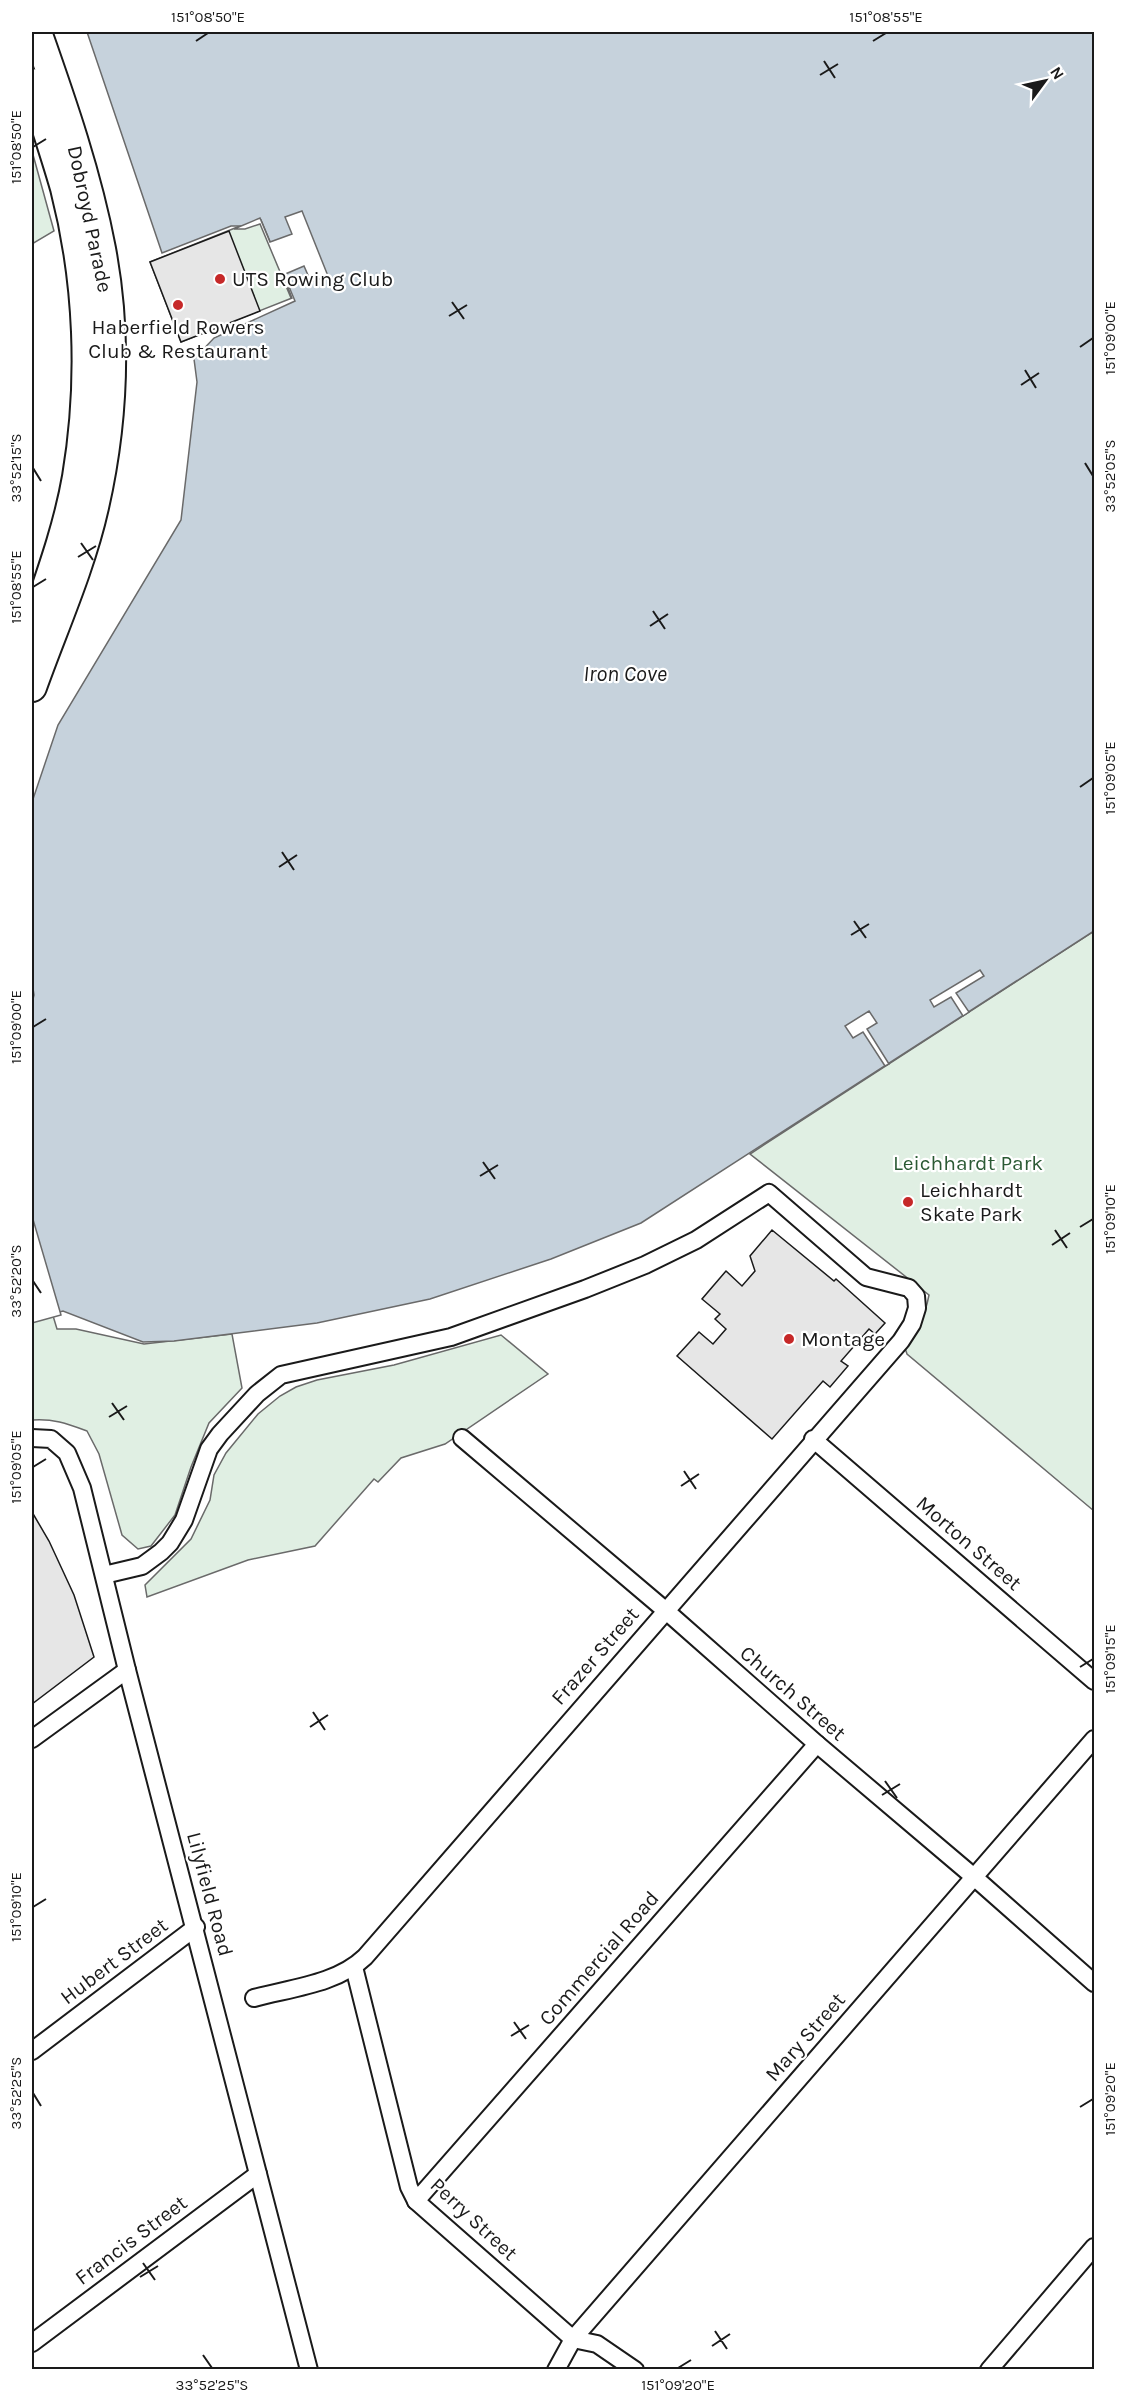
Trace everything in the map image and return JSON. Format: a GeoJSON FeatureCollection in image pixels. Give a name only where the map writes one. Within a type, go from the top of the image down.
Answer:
{"type":"FeatureCollection","features":[{"type":"Feature","properties":{"kind":"highway","name":"Dobroyd Parade"},"geometry":{"type":"LineString","coordinates":[[32,687],[80,554],[94,507],[109,409],[111,356],[110,315],[102,251],[91,201],[38,32]]}},
{"type":"Feature","properties":{"kind":"highway","name":"Dobroyd Parade"},"geometry":{"type":"LineString","coordinates":[[32,83],[73,224],[80,267],[87,353],[83,432],[69,514],[32,630]]}},
{"type":"Feature","properties":{"kind":"street","name":"Frazer Street"},"geometry":{"type":"LineString","coordinates":[[104,1575],[142,1566],[170,1543],[184,1520],[209,1449],[256,1394],[281,1375],[451,1337],[585,1289],[645,1265],[696,1240],[769,1193],[866,1277],[909,1288],[916,1296],[917,1308],[912,1324],[901,1341],[347,1971]]}},
{"type":"Feature","properties":{"kind":"street","name":"Lilyfield Road"},"geometry":{"type":"LineString","coordinates":[[32,1438],[51,1439],[68,1453],[76,1469],[309,2370]]}},
{"type":"Feature","properties":{"kind":"street","name":"Church Street"},"geometry":{"type":"LineString","coordinates":[[462,1438],[665,1610],[1095,1983]]}},
{"type":"Feature","properties":{"kind":"street","name":"Morton Street"},"geometry":{"type":"LineString","coordinates":[[813,1439],[1095,1681]]}},
{"type":"Feature","properties":{"kind":"street"},"geometry":{"type":"LineString","coordinates":[[32,1739],[127,1670]]}},
{"type":"Feature","properties":{"kind":"street","name":"Mary Street"},"geometry":{"type":"LineString","coordinates":[[556,2370],[573,2339],[1095,1739]]}},
{"type":"Feature","properties":{"kind":"street","name":"Commercial Road"},"geometry":{"type":"LineString","coordinates":[[416,2201],[817,1744]]}},
{"type":"Feature","properties":{"kind":"street","name":"Hubert Street"},"geometry":{"type":"LineString","coordinates":[[32,2051],[196,1928]]}},
{"type":"Feature","properties":{"kind":"street"},"geometry":{"type":"LineString","coordinates":[[254,1998],[347,1971]]}},
{"type":"Feature","properties":{"kind":"street","name":"Perry Street"},"geometry":{"type":"LineString","coordinates":[[347,1971],[409,2187],[416,2201],[573,2339],[597,2344],[635,2370]]}},
{"type":"Feature","properties":{"kind":"street","name":"Francis Street"},"geometry":{"type":"LineString","coordinates":[[32,2343],[258,2174]]}},
{"type":"Feature","properties":{"kind":"street"},"geometry":{"type":"LineString","coordinates":[[989,2370],[1095,2247]]}},
{"type":"Feature","properties":{"kind":"green space"},"geometry":{"type":"Polygon","coordinates":[[[32,151],[54,231],[32,244],[32,151]]]}},
{"type":"Feature","properties":{"kind":"green space","name":"UTS Rowing Club"},"geometry":{"type":"Polygon","coordinates":[[[260,218],[270,242],[292,234],[304,266],[283,275],[292,298],[181,342],[150,262],[260,218]]]}},
{"type":"Feature","properties":{"kind":"green space","name":"Leichhardt Park"},"geometry":{"type":"Polygon","coordinates":[[[1094,931],[1094,1511],[907,1354],[905,1348],[920,1323],[929,1295],[750,1154],[1094,931]]]}},
{"type":"Feature","properties":{"kind":"green space"},"geometry":{"type":"Polygon","coordinates":[[[32,1246],[57,1329],[76,1329],[144,1344],[232,1334],[242,1388],[209,1423],[175,1515],[151,1546],[138,1549],[122,1535],[99,1454],[87,1431],[53,1421],[32,1420],[32,1246]]]}},
{"type":"Feature","properties":{"kind":"green space"},"geometry":{"type":"Polygon","coordinates":[[[501,1335],[548,1374],[445,1444],[401,1458],[378,1482],[374,1479],[315,1546],[248,1560],[147,1597],[145,1585],[191,1539],[210,1500],[214,1475],[226,1453],[258,1414],[280,1396],[296,1387],[317,1380],[394,1365],[501,1335]]]}},
{"type":"Feature","properties":{"kind":"water","name":"Iron Cove"},"geometry":{"type":"Polygon","coordinates":[[[87,32],[1094,32],[1094,931],[641,1223],[551,1259],[430,1299],[317,1323],[174,1341],[143,1342],[63,1311],[32,1320],[32,1003],[34,995],[32,982],[32,802],[58,725],[181,520],[197,382],[194,359],[214,338],[295,301],[261,220],[244,226],[231,226],[162,253],[87,32]]]}},
{"type":"Feature","properties":{"kind":"pier"},"geometry":{"type":"Polygon","coordinates":[[[302,211],[328,276],[311,282],[304,266],[283,275],[291,298],[260,224],[245,229],[234,229],[260,218],[270,242],[292,234],[285,217],[302,211]]]}},
{"type":"Feature","properties":{"kind":"pier"},"geometry":{"type":"Polygon","coordinates":[[[980,970],[984,976],[956,993],[969,1012],[963,1016],[951,997],[934,1007],[930,1000],[980,970]]]}},
{"type":"Feature","properties":{"kind":"pier"},"geometry":{"type":"Polygon","coordinates":[[[869,1011],[877,1023],[867,1029],[889,1064],[885,1066],[863,1032],[853,1038],[845,1026],[869,1011]]]}},
{"type":"Feature","properties":{"kind":"pier"},"geometry":{"type":"Polygon","coordinates":[[[32,1216],[61,1315],[32,1323],[32,1216]]]}},
{"type":"Feature","properties":{"kind":"building"},"geometry":{"type":"Polygon","coordinates":[[[229,231],[260,311],[181,342],[150,262],[229,231]]]}},
{"type":"Feature","properties":{"kind":"building","name":"Montage"},"geometry":{"type":"Polygon","coordinates":[[[772,1230],[834,1281],[836,1279],[885,1323],[875,1334],[869,1329],[841,1361],[848,1366],[830,1387],[823,1381],[772,1439],[677,1356],[699,1332],[713,1344],[726,1329],[715,1319],[720,1314],[702,1299],[726,1271],[742,1286],[755,1271],[750,1256],[772,1230]]]}},
{"type":"Feature","properties":{"kind":"building"},"geometry":{"type":"Polygon","coordinates":[[[32,1512],[49,1541],[74,1595],[94,1657],[32,1704],[32,1512]]]}},
{"type":"Feature","properties":{"kind":"place","name":"UTS Rowing Club"},"geometry":{"type":"Point","coordinates":[220,279]}},
{"type":"Feature","properties":{"kind":"place","name":"Haberfield Rowers Club & Restaurant"},"geometry":{"type":"Point","coordinates":[178,305]}},
{"type":"Feature","properties":{"kind":"place","name":"Leichhardt Skate Park"},"geometry":{"type":"Point","coordinates":[908,1202]}},
{"type":"Feature","properties":{"kind":"place","name":"Montage"},"geometry":{"type":"Point","coordinates":[789,1339]}}]}
